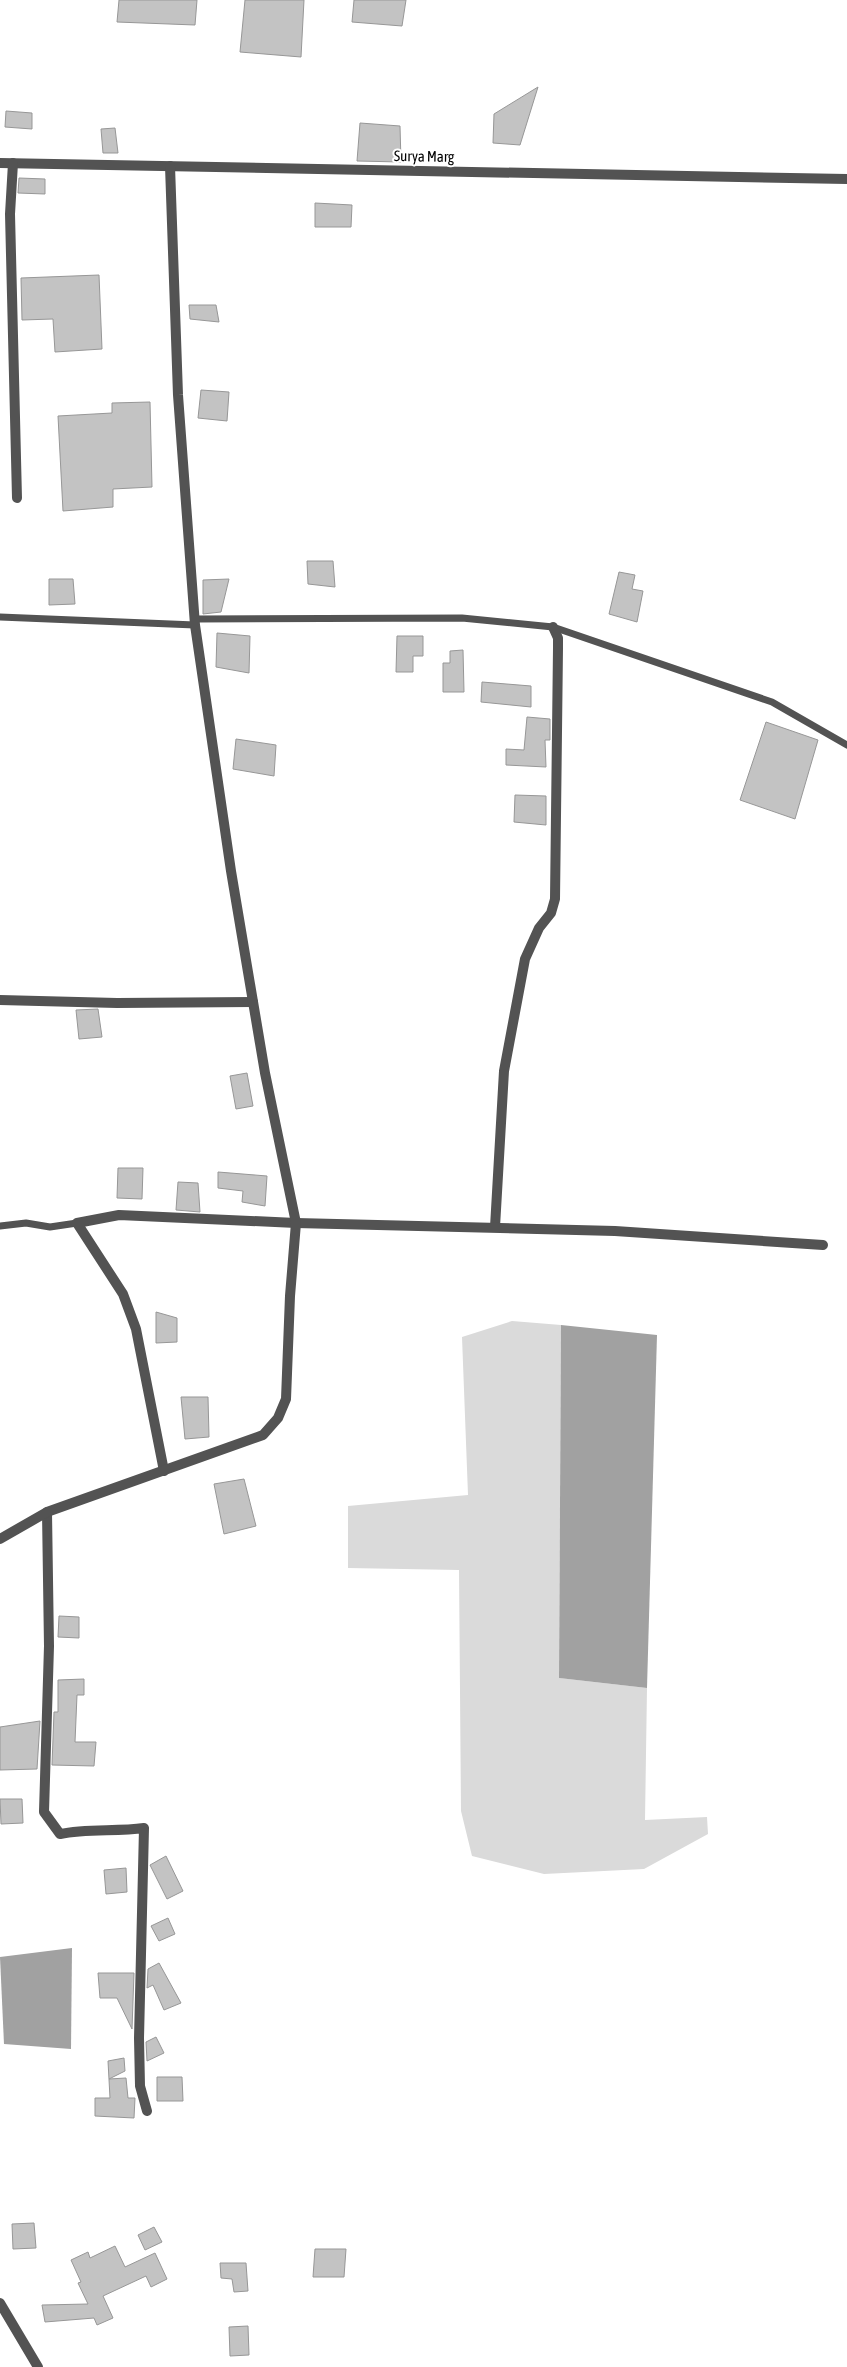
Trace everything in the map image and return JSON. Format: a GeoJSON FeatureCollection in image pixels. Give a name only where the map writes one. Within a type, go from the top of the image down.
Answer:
{"type":"FeatureCollection","features":[{"type":"Feature","properties":{"kind":"street","name":"Surya Marg"},"geometry":{"type":"LineString","coordinates":[[0,163],[847,180]]}},
{"type":"Feature","properties":{"kind":"street"},"geometry":{"type":"LineString","coordinates":[[13,163],[10,214],[17,498]]}},
{"type":"Feature","properties":{"kind":"street"},"geometry":{"type":"LineString","coordinates":[[0,1539],[47,1512],[263,1436],[278,1418],[286,1399],[290,1296],[296,1223],[265,1073],[253,1002],[231,871],[195,622],[178,395],[170,166]]}},
{"type":"Feature","properties":{"kind":"street"},"geometry":{"type":"LineString","coordinates":[[495,1227],[506,1062],[525,959],[539,928],[551,913],[554,899],[558,638],[553,627]]}},
{"type":"Feature","properties":{"kind":"street"},"geometry":{"type":"LineString","coordinates":[[0,1000],[117,1003],[253,1002]]}},
{"type":"Feature","properties":{"kind":"street"},"geometry":{"type":"LineString","coordinates":[[164,1471],[136,1329],[123,1294],[77,1223],[119,1215],[296,1223],[616,1231],[823,1245]]}},
{"type":"Feature","properties":{"kind":"street"},"geometry":{"type":"LineString","coordinates":[[47,1512],[49,1646],[44,1812],[60,1834],[75,1831],[118,1832],[144,1828],[139,2038],[140,2086],[147,2112]]}},
{"type":"Feature","properties":{"kind":"street"},"geometry":{"type":"LineString","coordinates":[[0,2303],[38,2367]]}},
{"type":"Feature","properties":{"kind":"lane"},"geometry":{"type":"LineString","coordinates":[[0,617],[195,622],[462,618],[553,627],[772,702],[847,745]]}},
{"type":"Feature","properties":{"kind":"lane"},"geometry":{"type":"LineString","coordinates":[[0,1226],[26,1223],[50,1228],[77,1223]]}},
{"type":"Feature","properties":{"kind":"shaded area"},"geometry":{"type":"Polygon","coordinates":[[[512,1321],[561,1325],[559,1678],[647,1688],[645,1820],[707,1817],[708,1834],[644,1869],[544,1874],[472,1856],[461,1811],[459,1570],[348,1568],[348,1506],[468,1495],[462,1337],[512,1321]]]}},
{"type":"Feature","properties":{"kind":"shaded area"},"geometry":{"type":"Polygon","coordinates":[[[561,1325],[657,1335],[647,1688],[559,1678],[561,1325]]]}},
{"type":"Feature","properties":{"kind":"shaded area"},"geometry":{"type":"Polygon","coordinates":[[[72,1948],[71,2049],[4,2044],[0,1957],[72,1948]]]}},
{"type":"Feature","properties":{"kind":"building"},"geometry":{"type":"Polygon","coordinates":[[[119,0],[197,0],[195,25],[117,22],[119,0]]]}},
{"type":"Feature","properties":{"kind":"building"},"geometry":{"type":"Polygon","coordinates":[[[245,0],[304,0],[301,57],[240,52],[245,0]]]}},
{"type":"Feature","properties":{"kind":"building"},"geometry":{"type":"Polygon","coordinates":[[[354,0],[406,0],[402,26],[352,22],[354,0]]]}},
{"type":"Feature","properties":{"kind":"building"},"geometry":{"type":"Polygon","coordinates":[[[538,87],[520,145],[493,143],[494,114],[538,87]]]}},
{"type":"Feature","properties":{"kind":"building"},"geometry":{"type":"Polygon","coordinates":[[[6,111],[32,113],[32,129],[5,127],[6,111]]]}},
{"type":"Feature","properties":{"kind":"building"},"geometry":{"type":"Polygon","coordinates":[[[360,123],[400,126],[401,162],[357,161],[360,123]]]}},
{"type":"Feature","properties":{"kind":"building"},"geometry":{"type":"Polygon","coordinates":[[[115,128],[118,153],[103,153],[101,129],[115,128]]]}},
{"type":"Feature","properties":{"kind":"building"},"geometry":{"type":"Polygon","coordinates":[[[19,178],[45,179],[45,194],[18,193],[19,178]]]}},
{"type":"Feature","properties":{"kind":"building"},"geometry":{"type":"Polygon","coordinates":[[[315,203],[352,205],[351,227],[315,227],[315,203]]]}},
{"type":"Feature","properties":{"kind":"building"},"geometry":{"type":"Polygon","coordinates":[[[99,275],[102,349],[55,352],[53,319],[22,320],[21,278],[99,275]]]}},
{"type":"Feature","properties":{"kind":"building"},"geometry":{"type":"Polygon","coordinates":[[[189,305],[216,305],[219,322],[190,319],[189,305]]]}},
{"type":"Feature","properties":{"kind":"building"},"geometry":{"type":"Polygon","coordinates":[[[201,390],[229,392],[227,421],[198,418],[201,390]]]}},
{"type":"Feature","properties":{"kind":"building"},"geometry":{"type":"Polygon","coordinates":[[[150,402],[152,487],[113,489],[113,507],[63,511],[58,416],[112,413],[112,403],[150,402]]]}},
{"type":"Feature","properties":{"kind":"building"},"geometry":{"type":"Polygon","coordinates":[[[307,561],[333,561],[335,587],[308,584],[307,561]]]}},
{"type":"Feature","properties":{"kind":"building"},"geometry":{"type":"Polygon","coordinates":[[[619,572],[635,575],[632,589],[643,591],[637,622],[609,614],[619,572]]]}},
{"type":"Feature","properties":{"kind":"building"},"geometry":{"type":"Polygon","coordinates":[[[49,579],[73,579],[75,604],[49,605],[49,579]]]}},
{"type":"Feature","properties":{"kind":"building"},"geometry":{"type":"Polygon","coordinates":[[[229,579],[221,612],[203,614],[203,580],[229,579]]]}},
{"type":"Feature","properties":{"kind":"building"},"geometry":{"type":"Polygon","coordinates":[[[217,633],[250,636],[249,673],[216,667],[217,633]]]}},
{"type":"Feature","properties":{"kind":"building"},"geometry":{"type":"Polygon","coordinates":[[[397,636],[423,636],[423,656],[413,656],[413,672],[396,672],[397,636]]]}},
{"type":"Feature","properties":{"kind":"building"},"geometry":{"type":"Polygon","coordinates":[[[463,650],[464,692],[443,692],[443,663],[450,663],[450,651],[463,650]]]}},
{"type":"Feature","properties":{"kind":"building"},"geometry":{"type":"Polygon","coordinates":[[[482,682],[531,686],[531,707],[481,702],[482,682]]]}},
{"type":"Feature","properties":{"kind":"building"},"geometry":{"type":"Polygon","coordinates":[[[527,717],[550,719],[550,740],[545,740],[546,767],[506,765],[506,749],[524,750],[527,717]]]}},
{"type":"Feature","properties":{"kind":"building"},"geometry":{"type":"Polygon","coordinates":[[[766,722],[818,740],[795,819],[740,800],[766,722]]]}},
{"type":"Feature","properties":{"kind":"building"},"geometry":{"type":"Polygon","coordinates":[[[236,739],[276,745],[274,776],[233,769],[236,739]]]}},
{"type":"Feature","properties":{"kind":"building"},"geometry":{"type":"Polygon","coordinates":[[[515,795],[546,796],[546,825],[514,822],[515,795]]]}},
{"type":"Feature","properties":{"kind":"building"},"geometry":{"type":"Polygon","coordinates":[[[98,1009],[102,1037],[79,1039],[76,1010],[98,1009]]]}},
{"type":"Feature","properties":{"kind":"building"},"geometry":{"type":"Polygon","coordinates":[[[247,1073],[253,1106],[236,1109],[230,1076],[247,1073]]]}},
{"type":"Feature","properties":{"kind":"building"},"geometry":{"type":"Polygon","coordinates":[[[118,1168],[143,1168],[142,1199],[117,1198],[118,1168]]]}},
{"type":"Feature","properties":{"kind":"building"},"geometry":{"type":"Polygon","coordinates":[[[218,1172],[267,1176],[265,1206],[242,1202],[243,1191],[218,1188],[218,1172]]]}},
{"type":"Feature","properties":{"kind":"building"},"geometry":{"type":"Polygon","coordinates":[[[178,1182],[198,1183],[200,1212],[176,1210],[178,1182]]]}},
{"type":"Feature","properties":{"kind":"building"},"geometry":{"type":"Polygon","coordinates":[[[156,1312],[177,1318],[177,1342],[156,1343],[156,1312]]]}},
{"type":"Feature","properties":{"kind":"building"},"geometry":{"type":"Polygon","coordinates":[[[181,1397],[208,1397],[209,1437],[185,1439],[181,1397]]]}},
{"type":"Feature","properties":{"kind":"building"},"geometry":{"type":"Polygon","coordinates":[[[244,1479],[256,1526],[224,1534],[214,1484],[244,1479]]]}},
{"type":"Feature","properties":{"kind":"building"},"geometry":{"type":"Polygon","coordinates":[[[59,1616],[79,1617],[79,1638],[58,1637],[59,1616]]]}},
{"type":"Feature","properties":{"kind":"building"},"geometry":{"type":"Polygon","coordinates":[[[84,1679],[84,1695],[77,1695],[75,1742],[96,1742],[94,1766],[52,1765],[54,1712],[58,1712],[58,1680],[84,1679]]]}},
{"type":"Feature","properties":{"kind":"building"},"geometry":{"type":"Polygon","coordinates":[[[40,1721],[37,1769],[0,1770],[0,1727],[40,1721]]]}},
{"type":"Feature","properties":{"kind":"building"},"geometry":{"type":"Polygon","coordinates":[[[0,1799],[22,1799],[23,1823],[1,1824],[0,1799]]]}},
{"type":"Feature","properties":{"kind":"building"},"geometry":{"type":"Polygon","coordinates":[[[166,1856],[183,1891],[167,1899],[150,1865],[166,1856]]]}},
{"type":"Feature","properties":{"kind":"building"},"geometry":{"type":"Polygon","coordinates":[[[126,1868],[127,1892],[106,1894],[104,1870],[126,1868]]]}},
{"type":"Feature","properties":{"kind":"building"},"geometry":{"type":"Polygon","coordinates":[[[168,1918],[175,1934],[159,1941],[151,1926],[168,1918]]]}},
{"type":"Feature","properties":{"kind":"building"},"geometry":{"type":"Polygon","coordinates":[[[159,1963],[181,2003],[164,2010],[153,1985],[147,1988],[148,1969],[159,1963]]]}},
{"type":"Feature","properties":{"kind":"building"},"geometry":{"type":"Polygon","coordinates":[[[98,1973],[134,1973],[132,2029],[117,1998],[100,1998],[98,1973]]]}},
{"type":"Feature","properties":{"kind":"building"},"geometry":{"type":"Polygon","coordinates":[[[156,2037],[164,2053],[147,2061],[146,2042],[156,2037]]]}},
{"type":"Feature","properties":{"kind":"building"},"geometry":{"type":"Polygon","coordinates":[[[124,2058],[125,2071],[109,2079],[126,2078],[128,2098],[135,2098],[134,2118],[95,2116],[95,2098],[110,2098],[108,2061],[124,2058]]]}},
{"type":"Feature","properties":{"kind":"building"},"geometry":{"type":"Polygon","coordinates":[[[157,2077],[182,2077],[183,2101],[157,2101],[157,2077]]]}},
{"type":"Feature","properties":{"kind":"building"},"geometry":{"type":"Polygon","coordinates":[[[34,2223],[36,2248],[13,2249],[12,2224],[34,2223]]]}},
{"type":"Feature","properties":{"kind":"building"},"geometry":{"type":"Polygon","coordinates":[[[154,2227],[162,2242],[145,2250],[138,2235],[154,2227]]]}},
{"type":"Feature","properties":{"kind":"building"},"geometry":{"type":"Polygon","coordinates":[[[115,2246],[125,2267],[155,2253],[167,2279],[151,2287],[146,2276],[103,2296],[113,2318],[97,2325],[94,2318],[45,2322],[42,2305],[88,2304],[78,2283],[81,2282],[71,2260],[88,2252],[90,2258],[115,2246]]]}},
{"type":"Feature","properties":{"kind":"building"},"geometry":{"type":"Polygon","coordinates":[[[315,2249],[346,2249],[344,2277],[313,2277],[315,2249]]]}},
{"type":"Feature","properties":{"kind":"building"},"geometry":{"type":"Polygon","coordinates":[[[220,2263],[246,2263],[248,2291],[234,2292],[232,2279],[221,2278],[220,2263]]]}},
{"type":"Feature","properties":{"kind":"building"},"geometry":{"type":"Polygon","coordinates":[[[248,2326],[249,2355],[230,2356],[229,2327],[248,2326]]]}}]}
